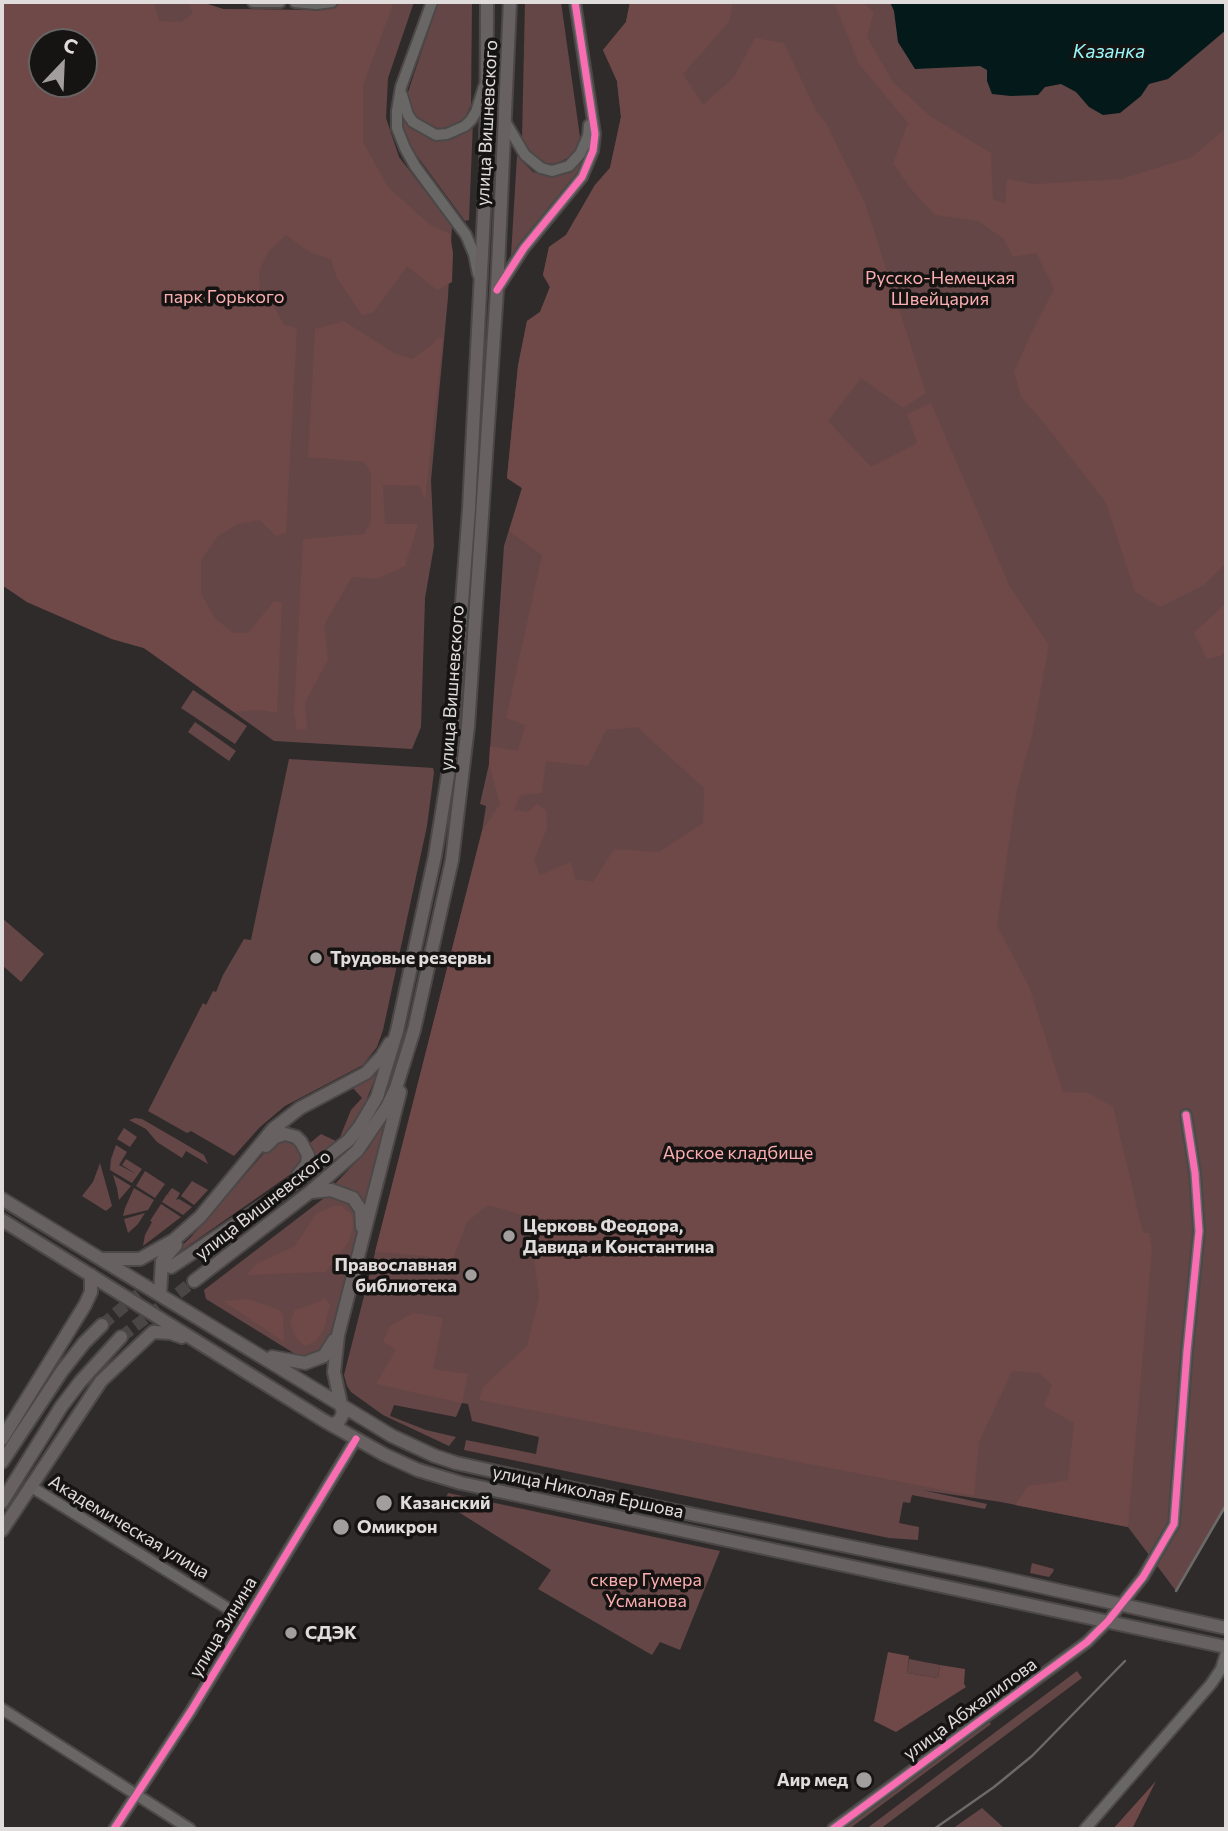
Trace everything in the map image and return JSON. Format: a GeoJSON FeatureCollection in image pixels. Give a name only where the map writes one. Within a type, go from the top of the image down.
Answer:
{"type":"FeatureCollection","features":[{"type":"Feature","properties":{"kind":"main road","name":"улица Вишневского"},"geometry":{"type":"LineString","coordinates":[[171,1267],[275,1198],[349,1140],[360,1126],[384,1080],[397,1031],[435,856],[450,763],[469,509],[486,174],[488,2]]}},
{"type":"Feature","properties":{"kind":"main road","name":"улица Вишневского"},"geometry":{"type":"LineString","coordinates":[[194,1281],[310,1192],[350,1157],[377,1124],[396,1088],[414,1030],[452,860],[468,726],[506,123],[510,2]]}},
{"type":"Feature","properties":{"kind":"main road"},"geometry":{"type":"LineString","coordinates":[[332,1425],[342,1418],[342,1405],[334,1372],[338,1335],[387,1149],[414,1030]]}},
{"type":"Feature","properties":{"kind":"main road"},"geometry":{"type":"LineString","coordinates":[[100,1259],[140,1259],[174,1240],[200,1217],[273,1129],[300,1108],[366,1073],[382,1056],[397,1031]]}},
{"type":"Feature","properties":{"kind":"main road"},"geometry":{"type":"LineString","coordinates":[[160,1293],[160,1269],[166,1254],[204,1220],[271,1140],[279,1135],[290,1135],[305,1148],[307,1164],[275,1198]]}},
{"type":"Feature","properties":{"kind":"main road"},"geometry":{"type":"LineString","coordinates":[[254,1350],[275,1358],[305,1363],[324,1356],[335,1335],[362,1235],[363,1218],[357,1203],[346,1194],[331,1190],[310,1192]]}},
{"type":"Feature","properties":{"kind":"main road","name":"улица Николая Ершова"},"geometry":{"type":"LineString","coordinates":[[2,1199],[367,1421],[413,1447],[456,1463],[1226,1628]]}},
{"type":"Feature","properties":{"kind":"main road","name":"улица Николая Ершова"},"geometry":{"type":"LineString","coordinates":[[2,1220],[332,1425],[418,1471],[461,1483],[1226,1647]]}},
{"type":"Feature","properties":{"kind":"main road"},"geometry":{"type":"LineString","coordinates":[[2,1439],[85,1305],[90,1292],[91,1275]]}},
{"type":"Feature","properties":{"kind":"main road"},"geometry":{"type":"LineString","coordinates":[[2,1462],[48,1390],[84,1343],[102,1325]]}},
{"type":"Feature","properties":{"kind":"main road"},"geometry":{"type":"LineString","coordinates":[[2,1530],[101,1381],[142,1341],[153,1332],[171,1333],[200,1344]]}},
{"type":"Feature","properties":{"kind":"main road"},"geometry":{"type":"LineString","coordinates":[[2,1502],[61,1407],[121,1337]]}},
{"type":"Feature","properties":{"kind":"main road","name":"улица Зинина"},"geometry":{"type":"LineString","coordinates":[[356,1439],[367,1421]]}},
{"type":"Feature","properties":{"kind":"street"},"geometry":{"type":"LineString","coordinates":[[253,2],[280,2]]}},
{"type":"Feature","properties":{"kind":"street"},"geometry":{"type":"LineString","coordinates":[[295,2],[332,2]]}},
{"type":"Feature","properties":{"kind":"street"},"geometry":{"type":"LineString","coordinates":[[432,2],[401,87],[397,128],[415,166],[466,235],[474,254],[480,287]]}},
{"type":"Feature","properties":{"kind":"street"},"geometry":{"type":"LineString","coordinates":[[496,290],[524,248],[567,196],[589,164],[593,151],[595,134],[575,2]]}},
{"type":"Feature","properties":{"kind":"street"},"geometry":{"type":"LineString","coordinates":[[401,87],[403,104],[413,122],[436,135],[447,134],[465,126],[471,120],[488,74]]}},
{"type":"Feature","properties":{"kind":"street"},"geometry":{"type":"LineString","coordinates":[[506,123],[517,144],[532,163],[552,171],[562,169],[569,166],[585,144],[589,127],[589,101]]}},
{"type":"Feature","properties":{"kind":"street","name":"улица Абжалилова"},"geometry":{"type":"LineString","coordinates":[[833,1829],[1087,1642],[1108,1621],[1143,1577],[1174,1524],[1199,1231],[1195,1173],[1186,1115]]}},
{"type":"Feature","properties":{"kind":"street","name":"улица Зинина"},"geometry":{"type":"LineString","coordinates":[[114,1829],[138,1795],[356,1439]]}},
{"type":"Feature","properties":{"kind":"street","name":"Академическая улица"},"geometry":{"type":"LineString","coordinates":[[30,1486],[245,1619]]}},
{"type":"Feature","properties":{"kind":"street"},"geometry":{"type":"LineString","coordinates":[[1085,1829],[1211,1684],[1221,1669],[1226,1653]]}},
{"type":"Feature","properties":{"kind":"street"},"geometry":{"type":"LineString","coordinates":[[2,1709],[190,1829]]}},
{"type":"Feature","properties":{"kind":"green space","name":"парк Горького"},"geometry":{"type":"Polygon","coordinates":[[[2,2],[201,2],[223,9],[304,10],[331,8],[337,2],[414,2],[388,78],[386,118],[399,157],[452,226],[431,480],[434,546],[425,598],[421,727],[412,749],[274,741],[144,648],[112,639],[27,602],[2,585],[2,2]]]}},
{"type":"Feature","properties":{"kind":"green space","name":"парк Горького"},"geometry":{"type":"Polygon","coordinates":[[[2,2],[154,2],[159,21],[181,22],[193,13],[188,2],[201,2],[223,9],[304,10],[331,8],[337,2],[394,2],[363,85],[363,142],[388,187],[429,224],[450,234],[453,253],[452,282],[437,290],[407,266],[373,313],[362,315],[336,276],[331,259],[311,253],[286,235],[269,251],[259,271],[260,293],[273,305],[284,325],[297,328],[286,533],[276,536],[260,520],[238,524],[218,536],[201,560],[201,594],[215,618],[233,633],[248,633],[274,601],[282,603],[277,713],[260,710],[234,712],[144,648],[112,639],[27,602],[2,585],[2,2]]]}},
{"type":"Feature","properties":{"kind":"green space"},"geometry":{"type":"Polygon","coordinates":[[[438,2],[472,2],[471,105],[466,116],[456,125],[438,129],[420,123],[412,114],[407,95],[438,2]]]}},
{"type":"Feature","properties":{"kind":"green space"},"geometry":{"type":"Polygon","coordinates":[[[525,2],[561,2],[580,137],[577,148],[570,157],[555,164],[544,163],[529,155],[522,139],[525,2]]]}},
{"type":"Feature","properties":{"kind":"green space","name":"Русско-Немецкая Швейцария"},"geometry":{"type":"Polygon","coordinates":[[[630,2],[1226,2],[1226,1505],[1176,1591],[1128,1527],[1001,1502],[922,1490],[987,1504],[985,1509],[912,1495],[910,1503],[903,1502],[899,1523],[919,1527],[918,1540],[889,1538],[464,1450],[466,1440],[536,1454],[539,1437],[472,1421],[468,1404],[462,1403],[456,1417],[394,1405],[390,1416],[426,1430],[456,1437],[449,1446],[383,1415],[351,1392],[347,1386],[344,1375],[482,831],[486,806],[480,804],[489,764],[504,546],[522,488],[507,478],[518,366],[527,321],[540,312],[550,287],[543,275],[549,247],[566,235],[595,185],[610,168],[621,117],[617,81],[603,50],[626,22],[630,2]]]}},
{"type":"Feature","properties":{"kind":"green space","name":"Арское кладбище"},"geometry":{"type":"Polygon","coordinates":[[[630,2],[733,2],[729,22],[683,74],[703,105],[734,77],[755,38],[784,43],[816,111],[826,123],[865,203],[926,393],[903,408],[861,378],[828,421],[871,467],[917,443],[907,414],[931,403],[1009,585],[1049,645],[1032,736],[1017,789],[997,925],[1030,989],[1063,1092],[1088,1093],[1113,1106],[1143,1233],[1149,1233],[1152,1248],[1128,1527],[1015,1505],[1028,1486],[1068,1480],[1074,1423],[1044,1406],[1052,1385],[1039,1373],[1012,1371],[979,1442],[974,1496],[479,1400],[483,1387],[527,1346],[539,1297],[532,1244],[540,1220],[488,1205],[467,1222],[450,1267],[434,1269],[428,1256],[375,1252],[482,831],[500,804],[489,764],[490,746],[518,751],[525,725],[506,718],[542,555],[509,531],[522,488],[507,478],[518,366],[527,321],[540,312],[550,287],[543,275],[549,247],[566,235],[595,185],[610,168],[621,117],[617,81],[603,50],[626,22],[630,2]],[[637,727],[606,730],[588,766],[546,761],[542,793],[521,795],[514,810],[528,812],[537,804],[546,810],[547,828],[534,860],[540,875],[571,862],[575,879],[593,882],[614,849],[659,852],[703,823],[704,788],[637,727]]]}},
{"type":"Feature","properties":{"kind":"green space"},"geometry":{"type":"Polygon","coordinates":[[[834,2],[862,2],[874,12],[867,37],[893,82],[930,116],[991,153],[993,199],[1005,204],[1007,179],[1034,184],[1121,179],[1192,157],[1226,128],[1226,563],[1204,585],[1160,607],[1135,592],[1106,503],[1021,397],[1014,372],[1054,289],[1036,253],[1013,257],[1004,239],[978,221],[935,215],[911,189],[893,163],[908,123],[859,64],[834,2]]]}},
{"type":"Feature","properties":{"kind":"green space"},"geometry":{"type":"Polygon","coordinates":[[[402,113],[411,127],[432,138],[473,121],[469,220],[465,221],[406,141],[399,122],[402,113]]]}},
{"type":"Feature","properties":{"kind":"green space"},"geometry":{"type":"Polygon","coordinates":[[[586,155],[578,176],[511,256],[517,156],[533,172],[548,176],[570,172],[586,155]]]}},
{"type":"Feature","properties":{"kind":"green space"},"geometry":{"type":"Polygon","coordinates":[[[344,321],[394,353],[412,359],[432,345],[437,338],[443,339],[425,500],[420,486],[383,485],[385,524],[418,524],[405,566],[377,579],[352,577],[324,625],[328,660],[305,702],[307,729],[297,730],[294,712],[303,539],[364,534],[371,522],[371,472],[364,462],[308,457],[315,329],[344,321]]]}},
{"type":"Feature","properties":{"kind":"green space"},"geometry":{"type":"Polygon","coordinates":[[[1226,603],[1226,651],[1220,656],[1207,659],[1194,633],[1226,603]]]}},
{"type":"Feature","properties":{"kind":"green space"},"geometry":{"type":"Polygon","coordinates":[[[193,690],[247,726],[235,744],[181,708],[193,690]]]}},
{"type":"Feature","properties":{"kind":"green space"},"geometry":{"type":"Polygon","coordinates":[[[195,722],[236,751],[229,761],[188,732],[195,722]]]}},
{"type":"Feature","properties":{"kind":"green space","name":"Трудовые резервы"},"geometry":{"type":"Polygon","coordinates":[[[289,759],[433,768],[427,826],[383,1030],[377,1047],[363,1065],[285,1106],[260,1127],[234,1156],[191,1131],[187,1133],[148,1111],[203,1003],[206,1005],[213,991],[216,992],[244,939],[251,940],[289,759]]]}},
{"type":"Feature","properties":{"kind":"green space"},"geometry":{"type":"Polygon","coordinates":[[[2,918],[44,954],[21,982],[2,965],[2,918]]]}},
{"type":"Feature","properties":{"kind":"green space"},"geometry":{"type":"Polygon","coordinates":[[[381,1063],[362,1111],[339,1142],[314,1165],[303,1136],[310,1143],[321,1134],[338,1142],[351,1110],[362,1098],[352,1087],[381,1063]]]}},
{"type":"Feature","properties":{"kind":"green space"},"geometry":{"type":"Polygon","coordinates":[[[388,1115],[366,1217],[352,1192],[333,1186],[368,1149],[388,1115]]]}},
{"type":"Feature","properties":{"kind":"green space"},"geometry":{"type":"Polygon","coordinates":[[[142,1119],[204,1155],[208,1164],[186,1151],[182,1158],[157,1142],[146,1129],[129,1120],[142,1119]]]}},
{"type":"Feature","properties":{"kind":"green space"},"geometry":{"type":"Polygon","coordinates":[[[124,1128],[137,1137],[130,1147],[117,1139],[124,1128]]]}},
{"type":"Feature","properties":{"kind":"green space"},"geometry":{"type":"Polygon","coordinates":[[[285,1139],[295,1142],[304,1157],[301,1167],[165,1262],[191,1237],[272,1144],[285,1139]]]}},
{"type":"Feature","properties":{"kind":"green space"},"geometry":{"type":"Polygon","coordinates":[[[116,1145],[127,1152],[119,1165],[136,1174],[122,1165],[126,1159],[142,1169],[132,1183],[110,1170],[116,1145]]]}},
{"type":"Feature","properties":{"kind":"green space"},"geometry":{"type":"Polygon","coordinates":[[[100,1163],[112,1206],[106,1211],[82,1196],[93,1182],[100,1163]]]}},
{"type":"Feature","properties":{"kind":"green space"},"geometry":{"type":"Polygon","coordinates":[[[145,1171],[165,1184],[155,1198],[136,1186],[145,1171]]]}},
{"type":"Feature","properties":{"kind":"green space"},"geometry":{"type":"Polygon","coordinates":[[[113,1175],[131,1186],[119,1200],[117,1188],[113,1175]]]}},
{"type":"Feature","properties":{"kind":"green space"},"geometry":{"type":"Polygon","coordinates":[[[192,1181],[208,1190],[194,1205],[181,1196],[192,1181]]]}},
{"type":"Feature","properties":{"kind":"green space"},"geometry":{"type":"Polygon","coordinates":[[[134,1188],[154,1200],[148,1210],[123,1216],[125,1208],[134,1188]]]}},
{"type":"Feature","properties":{"kind":"green space"},"geometry":{"type":"Polygon","coordinates":[[[172,1188],[180,1193],[176,1200],[179,1199],[192,1207],[183,1215],[162,1202],[172,1188]]]}},
{"type":"Feature","properties":{"kind":"green space"},"geometry":{"type":"Polygon","coordinates":[[[328,1195],[352,1201],[361,1225],[330,1340],[315,1358],[300,1357],[206,1299],[204,1290],[328,1195]]]}},
{"type":"Feature","properties":{"kind":"green space"},"geometry":{"type":"Polygon","coordinates":[[[161,1204],[181,1217],[143,1246],[152,1222],[150,1221],[161,1204]]]}},
{"type":"Feature","properties":{"kind":"green space"},"geometry":{"type":"Polygon","coordinates":[[[334,1206],[342,1206],[352,1215],[353,1227],[348,1243],[326,1272],[247,1275],[256,1264],[295,1246],[317,1213],[334,1206]]]}},
{"type":"Feature","properties":{"kind":"green space"},"geometry":{"type":"Polygon","coordinates":[[[145,1213],[138,1224],[128,1233],[124,1219],[145,1213]]]}},
{"type":"Feature","properties":{"kind":"green space"},"geometry":{"type":"Polygon","coordinates":[[[325,1298],[330,1305],[324,1329],[316,1341],[305,1346],[297,1339],[290,1323],[295,1310],[325,1298]]]}},
{"type":"Feature","properties":{"kind":"green space"},"geometry":{"type":"Polygon","coordinates":[[[248,1299],[278,1309],[283,1314],[284,1342],[223,1301],[248,1299]]]}},
{"type":"Feature","properties":{"kind":"green space"},"geometry":{"type":"Polygon","coordinates":[[[413,1313],[443,1318],[433,1369],[468,1374],[462,1403],[376,1384],[396,1350],[383,1341],[390,1326],[413,1313]]]}},
{"type":"Feature","properties":{"kind":"green space","name":"сквер Гумера Усманова"},"geometry":{"type":"Polygon","coordinates":[[[448,1493],[720,1551],[680,1650],[660,1642],[652,1655],[538,1589],[551,1570],[444,1503],[448,1493]]]}},
{"type":"Feature","properties":{"kind":"green space"},"geometry":{"type":"Polygon","coordinates":[[[1032,1563],[1054,1569],[1053,1572],[1049,1577],[1030,1573],[1032,1563]]]}},
{"type":"Feature","properties":{"kind":"green space"},"geometry":{"type":"Polygon","coordinates":[[[888,1652],[909,1656],[907,1673],[938,1678],[940,1665],[965,1669],[966,1687],[896,1732],[874,1721],[888,1652]]]}},
{"type":"Feature","properties":{"kind":"green space"},"geometry":{"type":"Polygon","coordinates":[[[909,1659],[940,1665],[938,1678],[907,1673],[909,1659]]]}},
{"type":"Feature","properties":{"kind":"green space"},"geometry":{"type":"Polygon","coordinates":[[[1077,1671],[1082,1678],[880,1829],[866,1829],[1077,1671]]]}},
{"type":"Feature","properties":{"kind":"green space"},"geometry":{"type":"Polygon","coordinates":[[[988,1719],[991,1724],[849,1829],[838,1829],[988,1719]]]}},
{"type":"Feature","properties":{"kind":"green space"},"geometry":{"type":"Polygon","coordinates":[[[1156,1781],[1132,1829],[1113,1829],[1156,1781]]]}},
{"type":"Feature","properties":{"kind":"green space"},"geometry":{"type":"Polygon","coordinates":[[[982,1808],[1003,1827],[952,1829],[982,1808]]]}},
{"type":"Feature","properties":{"kind":"water","name":"Казанка"},"geometry":{"type":"Polygon","coordinates":[[[890,2],[1226,2],[1226,30],[1168,79],[1149,84],[1141,96],[1120,113],[1103,115],[1089,107],[1076,92],[1061,84],[1045,87],[1038,95],[1011,96],[992,94],[987,81],[987,70],[980,66],[915,69],[898,42],[894,11],[890,2]]]}},
{"type":"Feature","properties":{"kind":"tunnel"},"geometry":{"type":"LineString","coordinates":[[102,1325],[165,1272]]}},
{"type":"Feature","properties":{"kind":"tunnel"},"geometry":{"type":"LineString","coordinates":[[121,1337],[194,1281]]}},
{"type":"Feature","properties":{"kind":"railway"},"geometry":{"type":"LineString","coordinates":[[1176,1591],[1226,1505]]}},
{"type":"Feature","properties":{"kind":"railway"},"geometry":{"type":"LineString","coordinates":[[934,1829],[994,1787],[1032,1756],[1125,1661]]}},
{"type":"Feature","properties":{"kind":"cycle path"},"geometry":{"type":"LineString","coordinates":[[497,290],[524,248],[582,177],[593,151],[595,134],[575,2]]}},
{"type":"Feature","properties":{"kind":"cycle path"},"geometry":{"type":"LineString","coordinates":[[833,1829],[1087,1642],[1108,1621],[1143,1577],[1174,1524],[1199,1231],[1195,1173],[1186,1115]]}},
{"type":"Feature","properties":{"kind":"cycle path"},"geometry":{"type":"LineString","coordinates":[[114,1829],[191,1711],[356,1439]]}},
{"type":"Feature","properties":{"kind":"place","name":"Трудовые резервы"},"geometry":{"type":"Point","coordinates":[316,958]}},
{"type":"Feature","properties":{"kind":"place","name":"Церковь Феодора, Давида и Константина"},"geometry":{"type":"Point","coordinates":[509,1236]}},
{"type":"Feature","properties":{"kind":"place","name":"Православная библиотека"},"geometry":{"type":"Point","coordinates":[471,1275]}},
{"type":"Feature","properties":{"kind":"place","name":"Казанский"},"geometry":{"type":"Point","coordinates":[384,1503]}},
{"type":"Feature","properties":{"kind":"place","name":"Омикрон"},"geometry":{"type":"Point","coordinates":[341,1527]}},
{"type":"Feature","properties":{"kind":"place","name":"СДЭК"},"geometry":{"type":"Point","coordinates":[291,1633]}},
{"type":"Feature","properties":{"kind":"place","name":"Аир мед"},"geometry":{"type":"Point","coordinates":[864,1780]}}]}
